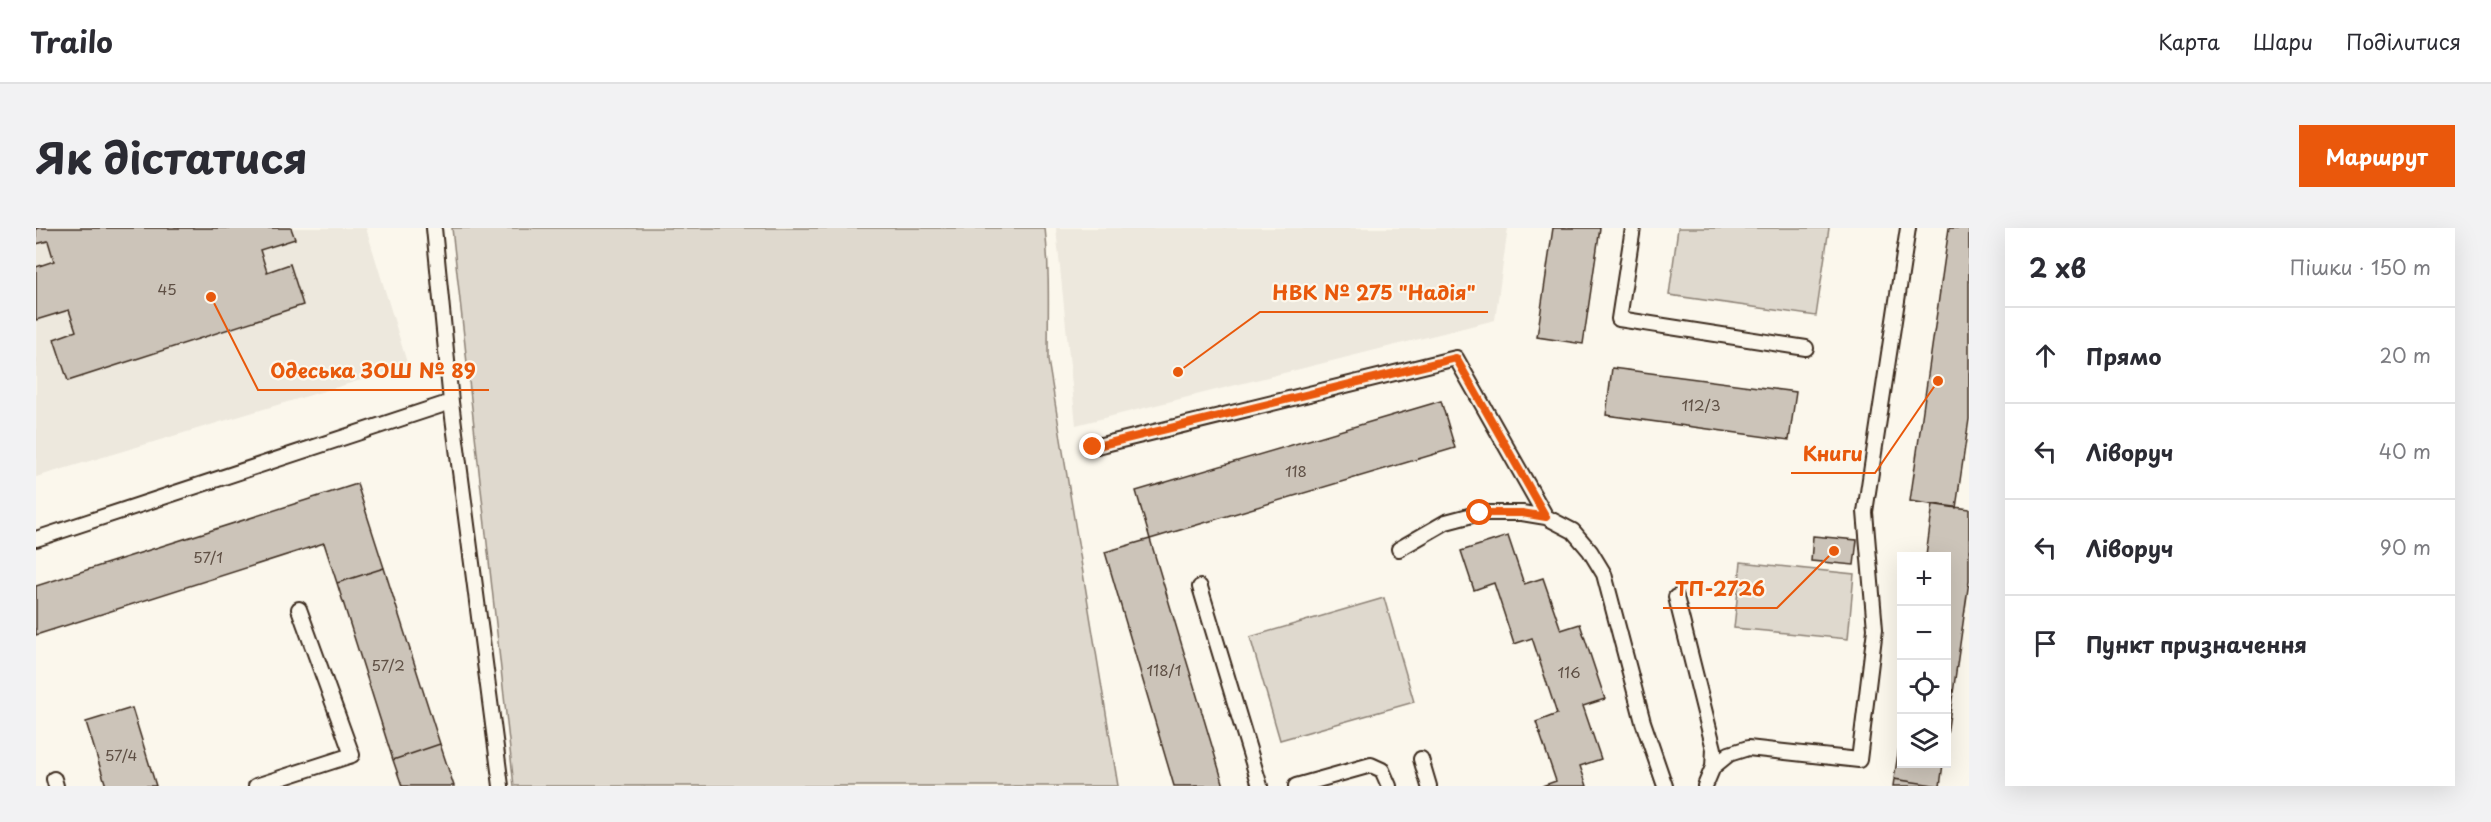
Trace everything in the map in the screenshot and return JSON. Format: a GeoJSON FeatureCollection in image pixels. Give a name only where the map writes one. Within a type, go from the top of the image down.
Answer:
{"type":"FeatureCollection","features":[{"type":"Feature","properties":{"kind":"lane"},"geometry":{"type":"LineString","coordinates":[[434,228],[451,402],[501,786]]}},
{"type":"Feature","properties":{"kind":"lane"},"geometry":{"type":"LineString","coordinates":[[1632,228],[1618,319],[1806,348]]}},
{"type":"Feature","properties":{"kind":"lane"},"geometry":{"type":"LineString","coordinates":[[1713,767],[1729,754],[1748,748],[1859,760],[1875,628],[1865,512],[1908,228]]}},
{"type":"Feature","properties":{"kind":"lane"},"geometry":{"type":"LineString","coordinates":[[1093,447],[1456,358],[1546,517]]}},
{"type":"Feature","properties":{"kind":"lane"},"geometry":{"type":"LineString","coordinates":[[36,539],[451,402]]}},
{"type":"Feature","properties":{"kind":"lane"},"geometry":{"type":"LineString","coordinates":[[1399,549],[1446,522],[1480,513],[1522,513],[1546,517],[1573,531],[1590,551],[1604,574],[1644,722],[1665,786]]}},
{"type":"Feature","properties":{"kind":"lane"},"geometry":{"type":"LineString","coordinates":[[1200,587],[1260,786]]}},
{"type":"Feature","properties":{"kind":"lane"},"geometry":{"type":"LineString","coordinates":[[1676,597],[1714,749],[1713,767],[1705,786]]}},
{"type":"Feature","properties":{"kind":"lane"},"geometry":{"type":"LineString","coordinates":[[256,786],[352,755],[299,609]]}},
{"type":"Feature","properties":{"kind":"lane"},"geometry":{"type":"LineString","coordinates":[[1421,759],[1429,786]]}},
{"type":"Feature","properties":{"kind":"lane"},"geometry":{"type":"LineString","coordinates":[[1296,786],[1371,765],[1382,770],[1389,786]]}},
{"type":"Feature","properties":{"kind":"shaded area"},"geometry":{"type":"Polygon","coordinates":[[[36,228],[366,228],[408,366],[36,477],[36,228]]]}},
{"type":"Feature","properties":{"kind":"shaded area"},"geometry":{"type":"Polygon","coordinates":[[[452,228],[1045,228],[1048,278],[1048,360],[1118,786],[514,786],[452,228]]]}},
{"type":"Feature","properties":{"kind":"shaded area"},"geometry":{"type":"Polygon","coordinates":[[[1056,228],[1508,228],[1495,320],[1076,425],[1056,228]]]}},
{"type":"Feature","properties":{"kind":"shaded area"},"geometry":{"type":"Polygon","coordinates":[[[1678,228],[1829,228],[1816,316],[1669,295],[1678,228]]]}},
{"type":"Feature","properties":{"kind":"shaded area"},"geometry":{"type":"Polygon","coordinates":[[[1741,562],[1854,574],[1848,639],[1734,628],[1741,562]]]}},
{"type":"Feature","properties":{"kind":"shaded area"},"geometry":{"type":"Polygon","coordinates":[[[1384,598],[1414,702],[1280,740],[1250,637],[1384,598]]]}},
{"type":"Feature","properties":{"kind":"building"},"geometry":{"type":"Polygon","coordinates":[[[36,228],[291,228],[295,239],[260,250],[267,272],[290,264],[303,305],[68,381],[54,339],[76,331],[69,310],[36,320],[36,267],[54,261],[48,241],[36,244],[36,228]]]}},
{"type":"Feature","properties":{"kind":"building"},"geometry":{"type":"Polygon","coordinates":[[[1553,228],[1600,228],[1583,344],[1537,337],[1553,228]]]}},
{"type":"Feature","properties":{"kind":"building"},"geometry":{"type":"Polygon","coordinates":[[[1949,228],[1969,228],[1969,419],[1956,508],[1910,501],[1949,228]]]}},
{"type":"Feature","properties":{"kind":"building"},"geometry":{"type":"Polygon","coordinates":[[[1612,368],[1796,392],[1789,440],[1606,415],[1612,368]]]}},
{"type":"Feature","properties":{"kind":"building"},"geometry":{"type":"Polygon","coordinates":[[[1441,401],[1455,448],[1150,539],[1136,491],[1441,401]]]}},
{"type":"Feature","properties":{"kind":"building"},"geometry":{"type":"Polygon","coordinates":[[[357,484],[384,568],[337,583],[324,543],[36,635],[36,586],[357,484]]]}},
{"type":"Feature","properties":{"kind":"building"},"geometry":{"type":"Polygon","coordinates":[[[1933,504],[1969,509],[1969,581],[1951,707],[1951,552],[1927,552],[1933,504]]]}},
{"type":"Feature","properties":{"kind":"building"},"geometry":{"type":"Polygon","coordinates":[[[1508,536],[1524,584],[1543,578],[1561,630],[1580,624],[1605,699],[1583,706],[1601,759],[1580,766],[1587,786],[1542,786],[1556,781],[1536,722],[1557,714],[1532,638],[1514,644],[1494,583],[1474,590],[1461,551],[1508,536]]]}},
{"type":"Feature","properties":{"kind":"building"},"geometry":{"type":"Polygon","coordinates":[[[1813,536],[1857,540],[1854,565],[1811,561],[1813,536]]]}},
{"type":"Feature","properties":{"kind":"building"},"geometry":{"type":"Polygon","coordinates":[[[1150,539],[1224,786],[1174,786],[1105,552],[1150,539]]]}},
{"type":"Feature","properties":{"kind":"building"},"geometry":{"type":"Polygon","coordinates":[[[384,568],[440,744],[393,760],[337,583],[384,568]]]}},
{"type":"Feature","properties":{"kind":"building"},"geometry":{"type":"Polygon","coordinates":[[[132,708],[156,786],[106,786],[86,722],[132,708]]]}},
{"type":"Feature","properties":{"kind":"building"},"geometry":{"type":"Polygon","coordinates":[[[440,744],[454,786],[402,786],[393,760],[440,744]]]}},
{"type":"Feature","properties":{"kind":"building"},"geometry":{"type":"Polygon","coordinates":[[[1897,760],[1897,768],[1942,768],[1940,786],[1894,779],[1897,760]]]}},
{"type":"Feature","properties":{"kind":"building"},"geometry":{"type":"Polygon","coordinates":[[[1894,779],[1940,786],[1893,786],[1894,779]]]}},
{"type":"Feature","properties":{"kind":"place","name":"Одеська ЗОШ № 89"},"geometry":{"type":"Point","coordinates":[211,297]}},
{"type":"Feature","properties":{"kind":"place","name":"НВК № 275 \"Надія\""},"geometry":{"type":"Point","coordinates":[1178,372]}},
{"type":"Feature","properties":{"kind":"place","name":"Книги"},"geometry":{"type":"Point","coordinates":[1938,381]}},
{"type":"Feature","properties":{"kind":"place","name":"ТП-2726"},"geometry":{"type":"Point","coordinates":[1834,551]}},
{"type":"Feature","properties":{"kind":"route"},"geometry":{"type":"LineString","coordinates":[[1093,447],[1456,358],[1546,517],[1522,513],[1480,513]]}}]}
